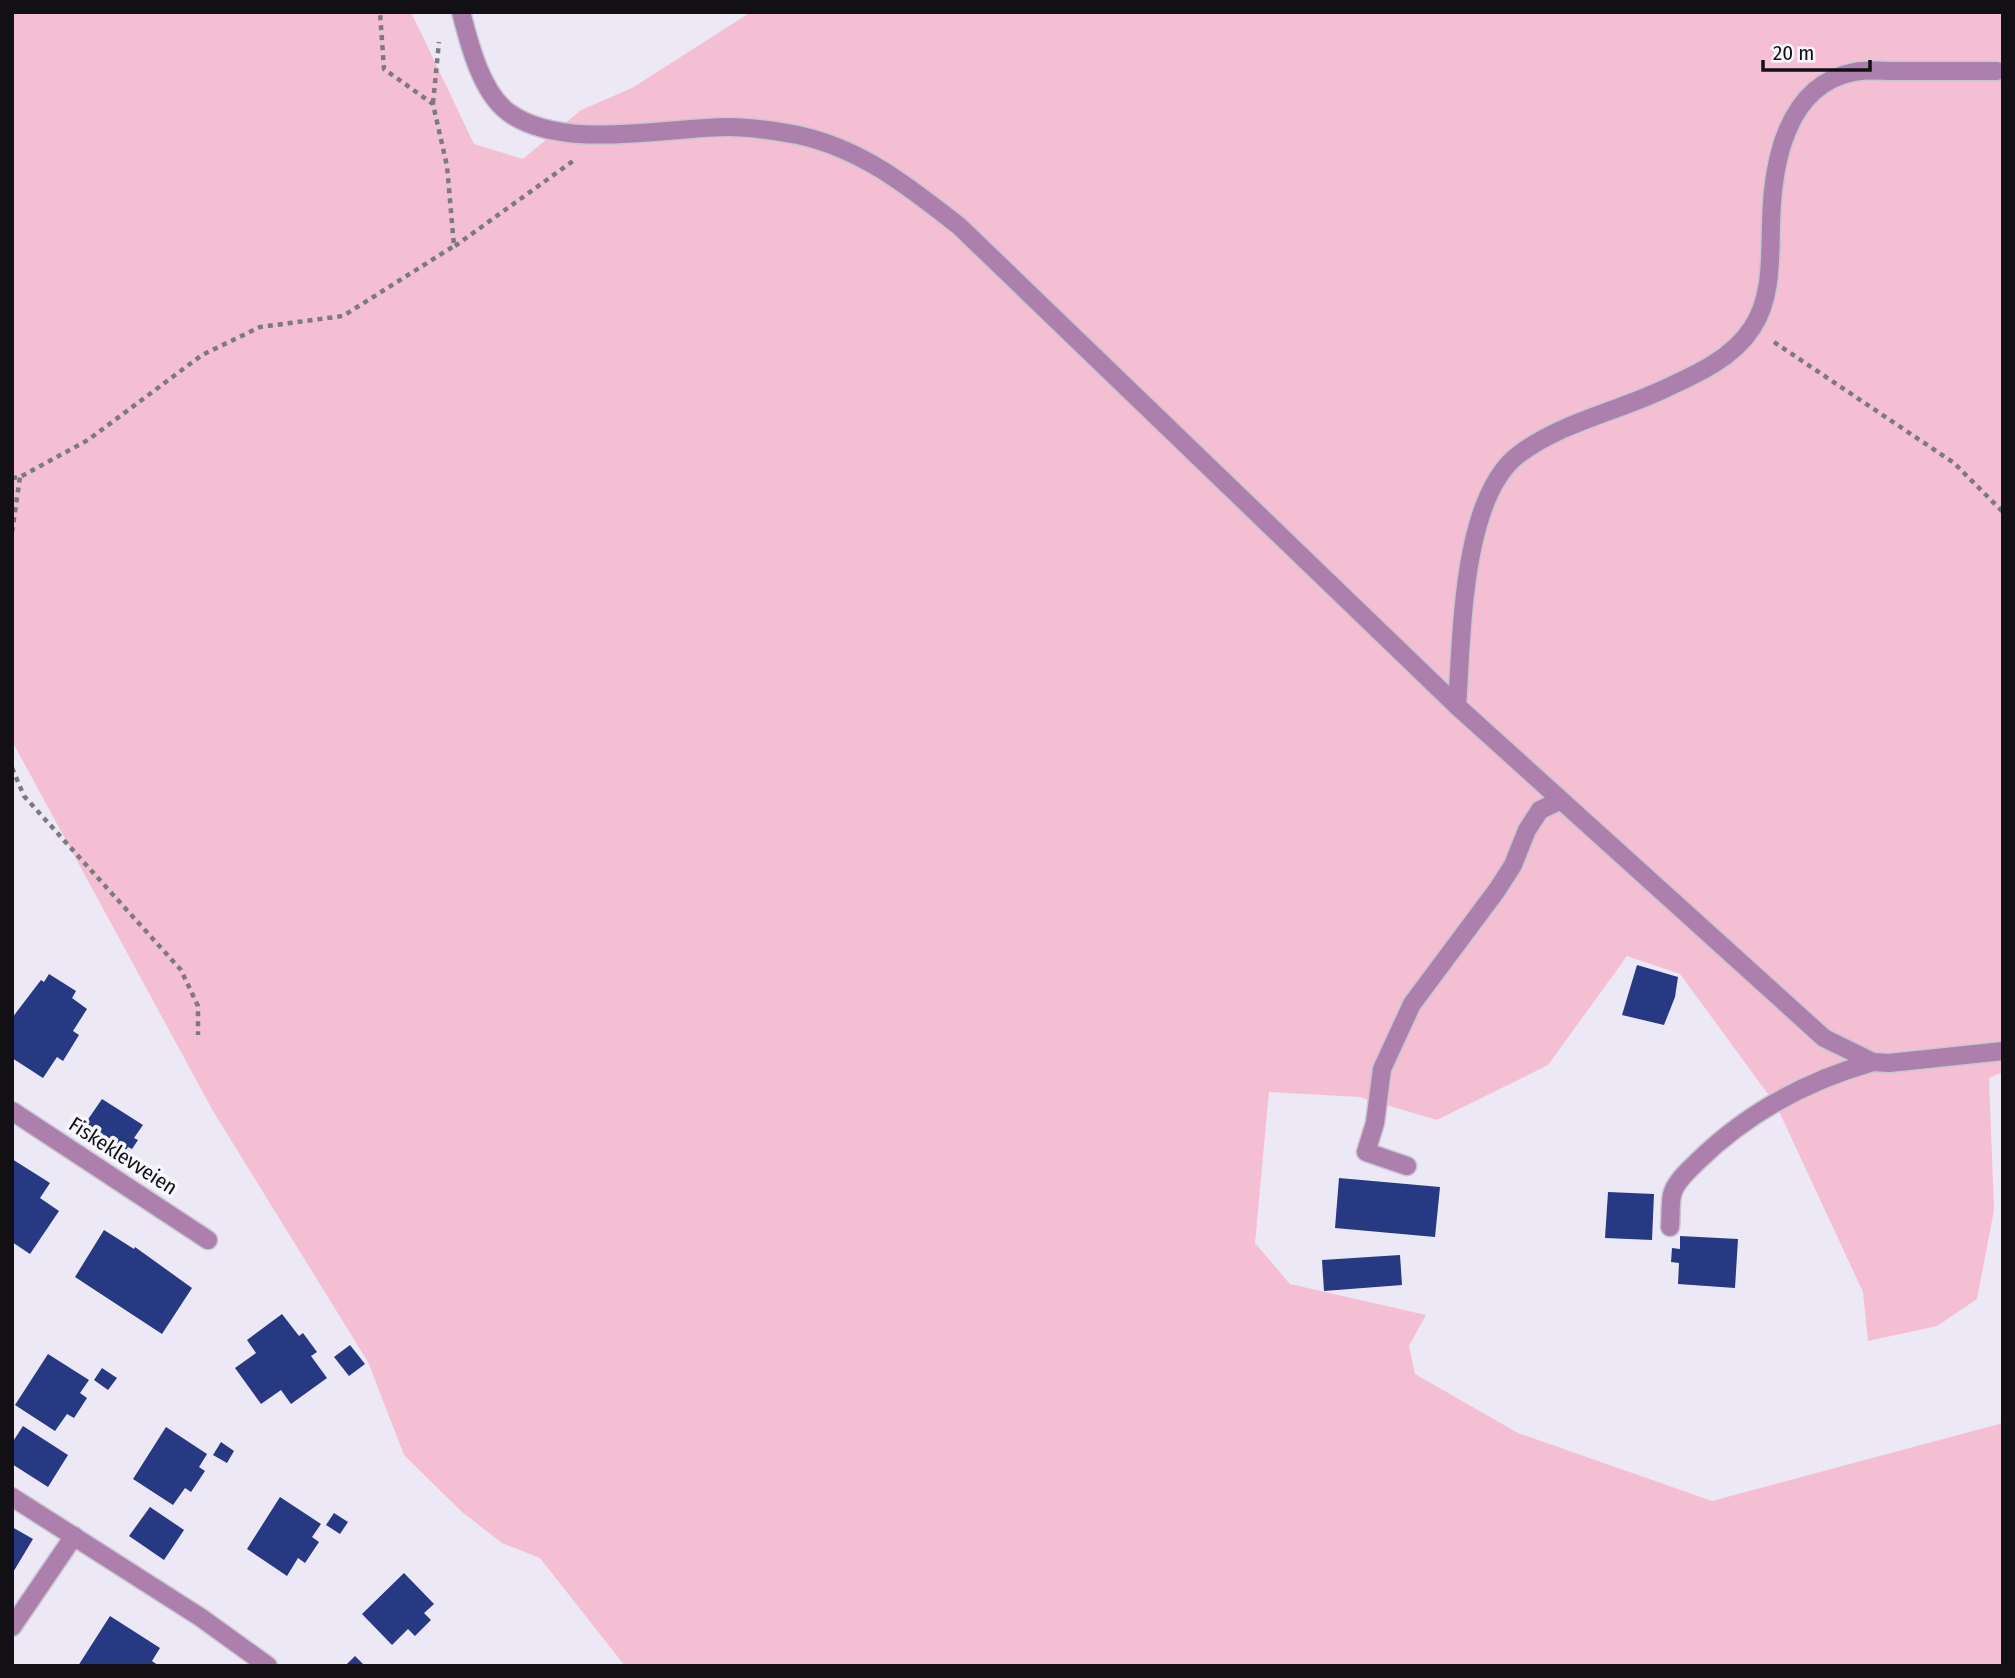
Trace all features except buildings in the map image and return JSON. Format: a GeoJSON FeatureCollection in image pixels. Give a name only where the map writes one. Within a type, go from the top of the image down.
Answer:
{"type":"FeatureCollection","features":[{"type":"Feature","properties":{"kind":"street"},"geometry":{"type":"LineString","coordinates":[[461,12],[487,87],[508,112],[540,127],[574,133],[612,134],[731,127],[796,135],[844,148],[891,173],[959,226],[1559,801],[1824,1038],[1873,1062]]}},
{"type":"Feature","properties":{"kind":"street"},"geometry":{"type":"LineString","coordinates":[[1457,706],[1465,594],[1474,535],[1492,487],[1517,456],[1589,418],[1700,373],[1730,352],[1753,328],[1765,298],[1770,268],[1774,174],[1788,125],[1800,104],[1817,88],[1854,72],[1997,71]]}},
{"type":"Feature","properties":{"kind":"street"},"geometry":{"type":"LineString","coordinates":[[1407,1166],[1366,1152],[1376,1123],[1382,1069],[1412,1004],[1497,890],[1513,865],[1527,830],[1540,810],[1559,801]]}},
{"type":"Feature","properties":{"kind":"street"},"geometry":{"type":"LineString","coordinates":[[1670,1227],[1672,1194],[1683,1175],[1715,1144],[1752,1115],[1824,1076],[1873,1062],[1889,1063],[2003,1051]]}},
{"type":"Feature","properties":{"kind":"street","name":"Fiskeklevveien"},"geometry":{"type":"LineString","coordinates":[[12,1111],[208,1240]]}},
{"type":"Feature","properties":{"kind":"street"},"geometry":{"type":"LineString","coordinates":[[12,1497],[200,1617],[268,1666]]}},
{"type":"Feature","properties":{"kind":"street"},"geometry":{"type":"LineString","coordinates":[[12,1628],[74,1536]]}},
{"type":"Feature","properties":{"kind":"path"},"geometry":{"type":"LineString","coordinates":[[380,12],[384,69],[433,104]]}},
{"type":"Feature","properties":{"kind":"path"},"geometry":{"type":"LineString","coordinates":[[440,38],[433,104],[447,166],[454,246]]}},
{"type":"Feature","properties":{"kind":"path"},"geometry":{"type":"LineString","coordinates":[[12,478],[20,477],[88,440],[202,355],[260,327],[343,316],[454,246],[612,134]]}},
{"type":"Feature","properties":{"kind":"path"},"geometry":{"type":"LineString","coordinates":[[1753,328],[1954,463],[2003,512]]}},
{"type":"Feature","properties":{"kind":"path"},"geometry":{"type":"LineString","coordinates":[[12,532],[20,477]]}},
{"type":"Feature","properties":{"kind":"path"},"geometry":{"type":"LineString","coordinates":[[12,768],[24,796],[181,970],[198,1006],[198,1035]]}},
{"type":"Feature","properties":{"kind":"shaded area"},"geometry":{"type":"Polygon","coordinates":[[[12,12],[411,12],[474,144],[523,159],[581,110],[632,88],[751,12],[2003,12],[2003,1072],[1989,1078],[1994,1210],[1977,1299],[1937,1326],[1868,1341],[1863,1292],[1776,1105],[1680,974],[1627,956],[1548,1065],[1437,1120],[1359,1097],[1269,1092],[1255,1243],[1290,1284],[1426,1315],[1409,1346],[1415,1374],[1518,1433],[1712,1501],[2003,1423],[2003,1666],[625,1666],[540,1558],[502,1543],[462,1512],[404,1455],[368,1362],[213,1111],[12,741],[12,12]]]}}]}
